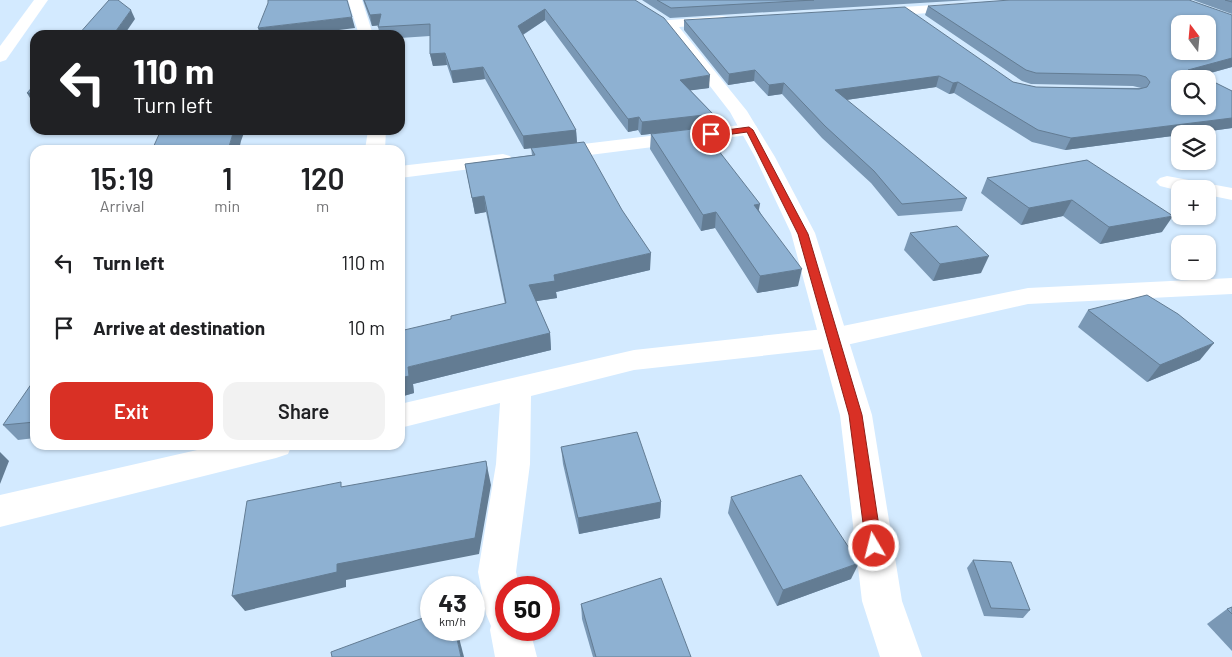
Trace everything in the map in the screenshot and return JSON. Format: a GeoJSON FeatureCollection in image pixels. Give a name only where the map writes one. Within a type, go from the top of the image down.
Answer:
{"type":"FeatureCollection","features":[{"type":"Feature","properties":{"kind":"street"},"geometry":{"type":"LineString","coordinates":[[0,57],[41,0]]}},
{"type":"Feature","properties":{"kind":"street"},"geometry":{"type":"LineString","coordinates":[[356,0],[365,30]]}},
{"type":"Feature","properties":{"kind":"street"},"geometry":{"type":"LineString","coordinates":[[857,14],[981,6]]}},
{"type":"Feature","properties":{"kind":"street"},"geometry":{"type":"LineString","coordinates":[[906,11],[927,27]]}},
{"type":"Feature","properties":{"kind":"street"},"geometry":{"type":"LineString","coordinates":[[748,19],[665,22],[738,111],[803,234],[856,415],[882,601],[901,657]]}},
{"type":"Feature","properties":{"kind":"street"},"geometry":{"type":"LineString","coordinates":[[0,30],[20,29]]}},
{"type":"Feature","properties":{"kind":"street"},"geometry":{"type":"LineString","coordinates":[[405,171],[749,130]]}},
{"type":"Feature","properties":{"kind":"street"},"geometry":{"type":"LineString","coordinates":[[1167,182],[1171,183]]}},
{"type":"Feature","properties":{"kind":"street"},"geometry":{"type":"LineString","coordinates":[[1216,191],[1232,194]]}},
{"type":"Feature","properties":{"kind":"street"},"geometry":{"type":"LineString","coordinates":[[405,415],[634,360],[833,338],[1028,296],[1232,286]]}},
{"type":"Feature","properties":{"kind":"street"},"geometry":{"type":"LineString","coordinates":[[498,576],[513,464],[516,388]]}},
{"type":"Feature","properties":{"kind":"street"},"geometry":{"type":"LineString","coordinates":[[0,511],[255,450]]}},
{"type":"Feature","properties":{"kind":"street"},"geometry":{"type":"LineString","coordinates":[[512,641],[516,657]]}},
{"type":"Feature","properties":{"kind":"building"},"geometry":{"type":"Polygon","coordinates":[[[109,0],[118,0],[131,10],[117,30],[82,30],[109,0]]]}},
{"type":"Feature","properties":{"kind":"building"},"geometry":{"type":"Polygon","coordinates":[[[268,0],[347,0],[352,17],[258,28],[268,0]]]}},
{"type":"Feature","properties":{"kind":"building"},"geometry":{"type":"Polygon","coordinates":[[[364,0],[635,0],[664,18],[710,75],[680,80],[713,114],[642,122],[639,117],[628,119],[545,9],[518,26],[576,130],[523,136],[483,67],[451,71],[445,53],[430,54],[430,24],[378,27],[381,14],[370,15],[364,0]]]}},
{"type":"Feature","properties":{"kind":"building"},"geometry":{"type":"Polygon","coordinates":[[[657,0],[814,0],[671,8],[657,0]]]}},
{"type":"Feature","properties":{"kind":"building"},"geometry":{"type":"Polygon","coordinates":[[[1010,0],[1189,0],[1232,15],[1232,58],[1188,70],[1171,70],[1171,115],[1216,115],[1216,83],[1232,91],[1232,118],[1071,138],[1038,130],[958,82],[953,83],[939,76],[835,90],[967,198],[902,204],[874,171],[825,126],[784,83],[769,85],[755,70],[729,74],[684,20],[905,7],[1013,82],[1036,87],[1139,89],[1147,87],[1150,82],[1146,77],[1139,75],[1036,73],[1026,70],[928,6],[1010,0]]]}},
{"type":"Feature","properties":{"kind":"building"},"geometry":{"type":"Polygon","coordinates":[[[701,128],[760,204],[754,205],[802,269],[760,276],[716,212],[703,215],[651,134],[701,128]]]}},
{"type":"Feature","properties":{"kind":"building"},"geometry":{"type":"Polygon","coordinates":[[[159,135],[232,135],[230,145],[154,145],[159,135]]]}},
{"type":"Feature","properties":{"kind":"building"},"geometry":{"type":"Polygon","coordinates":[[[584,142],[622,210],[651,253],[554,275],[555,281],[529,285],[550,333],[408,367],[409,376],[405,377],[405,330],[451,319],[451,316],[506,303],[484,196],[472,198],[465,164],[535,155],[531,148],[584,142]]]}},
{"type":"Feature","properties":{"kind":"building"},"geometry":{"type":"Polygon","coordinates":[[[1087,160],[1171,216],[1109,227],[1072,200],[1029,208],[987,178],[1087,160]]]}},
{"type":"Feature","properties":{"kind":"building"},"geometry":{"type":"Polygon","coordinates":[[[957,226],[989,256],[940,264],[910,233],[957,226]]]}},
{"type":"Feature","properties":{"kind":"building"},"geometry":{"type":"Polygon","coordinates":[[[1147,295],[1178,314],[1214,343],[1160,365],[1088,310],[1147,295]]]}},
{"type":"Feature","properties":{"kind":"building"},"geometry":{"type":"Polygon","coordinates":[[[30,386],[30,422],[3,425],[30,386]]]}},
{"type":"Feature","properties":{"kind":"building"},"geometry":{"type":"Polygon","coordinates":[[[637,432],[661,502],[578,518],[561,447],[637,432]]]}},
{"type":"Feature","properties":{"kind":"building"},"geometry":{"type":"Polygon","coordinates":[[[486,461],[487,468],[475,538],[337,564],[337,572],[232,596],[247,501],[341,482],[341,487],[486,461]]]}},
{"type":"Feature","properties":{"kind":"building"},"geometry":{"type":"Polygon","coordinates":[[[801,475],[859,563],[783,590],[731,497],[801,475]]]}},
{"type":"Feature","properties":{"kind":"building"},"geometry":{"type":"Polygon","coordinates":[[[973,560],[1011,562],[1030,610],[991,608],[973,560]]]}},
{"type":"Feature","properties":{"kind":"building"},"geometry":{"type":"Polygon","coordinates":[[[661,578],[691,657],[596,657],[581,604],[661,578]]]}},
{"type":"Feature","properties":{"kind":"building"},"geometry":{"type":"Polygon","coordinates":[[[1232,607],[1232,614],[1227,609],[1232,607]]]}},
{"type":"Feature","properties":{"kind":"building"},"geometry":{"type":"Polygon","coordinates":[[[420,619],[420,641],[457,641],[461,657],[332,657],[331,652],[420,619]]]}},
{"type":"Feature","properties":{"kind":"route"},"geometry":{"type":"LineString","coordinates":[[711,134],[749,130],[765,157],[803,234],[856,415],[874,546]]}}]}
